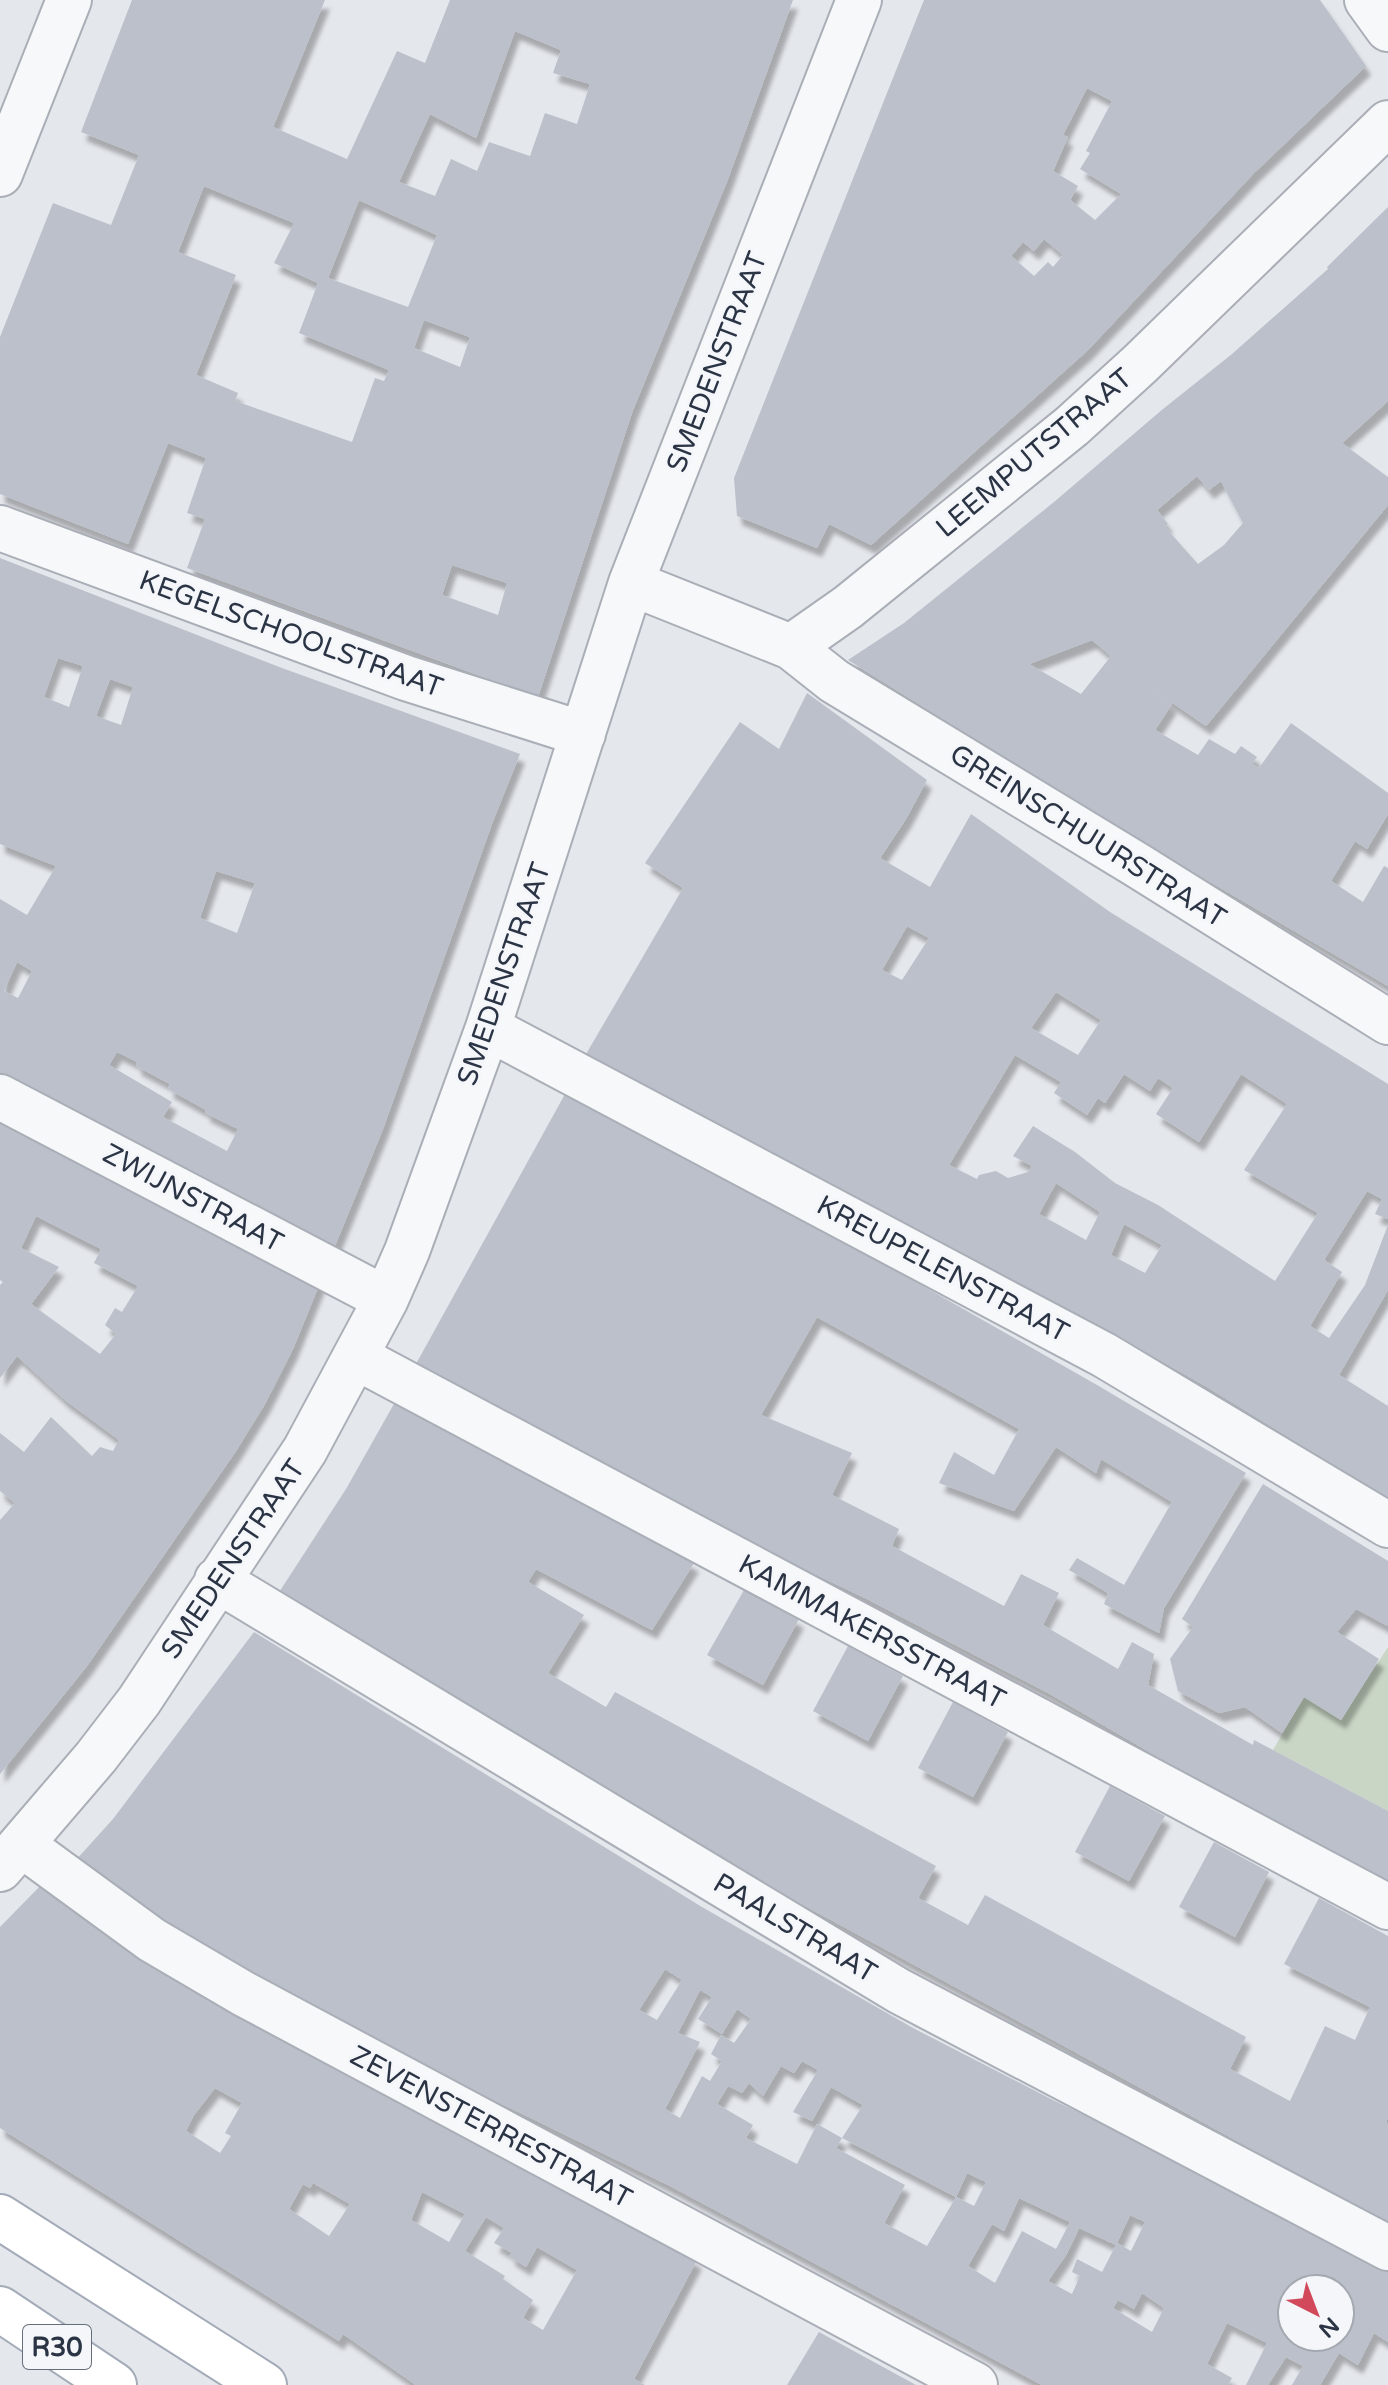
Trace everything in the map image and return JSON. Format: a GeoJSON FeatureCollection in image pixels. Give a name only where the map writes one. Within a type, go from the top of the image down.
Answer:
{"type":"FeatureCollection","features":[{"type":"Feature","properties":{"kind":"main road"},"geometry":{"type":"LineString","coordinates":[[0,2217],[264,2385]]}},
{"type":"Feature","properties":{"kind":"main road","name":"R30"},"geometry":{"type":"LineString","coordinates":[[0,2309],[114,2385]]}},
{"type":"Feature","properties":{"kind":"street"},"geometry":{"type":"LineString","coordinates":[[0,174],[69,0]]}},
{"type":"Feature","properties":{"kind":"street","name":"SMEDENSTRAAT"},"geometry":{"type":"LineString","coordinates":[[11,1857],[139,1701],[217,1580],[271,1505],[305,1450],[386,1299],[407,1251],[488,1028],[631,583],[859,0]]}},
{"type":"Feature","properties":{"kind":"street"},"geometry":{"type":"LineString","coordinates":[[1367,0],[1388,29]]}},
{"type":"Feature","properties":{"kind":"street","name":"LEEMPUTSTRAAT"},"geometry":{"type":"LineString","coordinates":[[791,647],[848,607],[1072,426],[1388,123]]}},
{"type":"Feature","properties":{"kind":"street","name":"KEGELSCHOOLSTRAAT"},"geometry":{"type":"LineString","coordinates":[[0,528],[406,678],[583,734]]}},
{"type":"Feature","properties":{"kind":"street"},"geometry":{"type":"LineString","coordinates":[[631,583],[791,647]]}},
{"type":"Feature","properties":{"kind":"street","name":"GREINSCHUURSTRAAT"},"geometry":{"type":"LineString","coordinates":[[791,647],[834,681],[1388,1022]]}},
{"type":"Feature","properties":{"kind":"street","name":"KREUPELENSTRAAT"},"geometry":{"type":"LineString","coordinates":[[488,1028],[1104,1355],[1388,1525]]}},
{"type":"Feature","properties":{"kind":"street","name":"ZWIJNSTRAAT"},"geometry":{"type":"LineString","coordinates":[[0,1097],[386,1299]]}},
{"type":"Feature","properties":{"kind":"street","name":"KAMMAKERSSTRAAT"},"geometry":{"type":"LineString","coordinates":[[356,1357],[1388,1907]]}},
{"type":"Feature","properties":{"kind":"street","name":"PAALSTRAAT"},"geometry":{"type":"LineString","coordinates":[[217,1580],[899,1991],[1388,2248]]}},
{"type":"Feature","properties":{"kind":"street","name":"ZEVENSTERRESTRAAT"},"geometry":{"type":"LineString","coordinates":[[11,1857],[244,1994],[975,2385]]}},
{"type":"Feature","properties":{"kind":"green space"},"geometry":{"type":"Polygon","coordinates":[[[1388,1647],[1388,1811],[1273,1750],[1304,1697],[1341,1720],[1388,1647]]]}},
{"type":"Feature","properties":{"kind":"building"},"geometry":{"type":"Polygon","coordinates":[[[132,0],[325,0],[273,127],[347,159],[397,51],[425,63],[450,0],[793,0],[728,179],[633,410],[538,697],[187,568],[205,519],[187,513],[206,458],[168,443],[128,544],[0,494],[0,337],[53,203],[111,225],[139,155],[81,132],[132,0]],[[515,31],[476,138],[430,114],[399,182],[435,196],[451,159],[477,171],[489,142],[530,156],[545,113],[577,124],[590,84],[553,73],[561,50],[515,31]],[[204,186],[178,252],[236,275],[196,375],[238,393],[235,401],[352,442],[375,378],[384,381],[389,370],[299,333],[318,283],[274,263],[294,223],[204,186]],[[359,200],[328,278],[408,307],[437,235],[359,200]],[[424,320],[414,348],[460,367],[470,337],[424,320]],[[452,565],[442,595],[498,615],[507,583],[452,565]]]}},
{"type":"Feature","properties":{"kind":"building"},"geometry":{"type":"Polygon","coordinates":[[[924,0],[1320,0],[1366,66],[1254,173],[1088,350],[871,545],[829,524],[817,548],[737,516],[734,478],[924,0]],[[1087,88],[1063,135],[1068,137],[1053,171],[1078,186],[1070,200],[1095,220],[1121,194],[1080,169],[1112,101],[1087,88]],[[1044,239],[1034,251],[1023,242],[1011,256],[1034,276],[1048,262],[1053,267],[1063,255],[1044,239]]]}},
{"type":"Feature","properties":{"kind":"building"},"geometry":{"type":"Polygon","coordinates":[[[1388,207],[1388,401],[1342,443],[1388,477],[1388,505],[1206,726],[1151,688],[1172,704],[1155,730],[1198,755],[1209,739],[1235,754],[1241,746],[1257,757],[1252,764],[1259,768],[1291,723],[1388,793],[1388,814],[1367,849],[1355,841],[1331,881],[1363,902],[1384,866],[1388,868],[1388,986],[1137,839],[848,660],[904,623],[1054,502],[1232,354],[1388,207]],[[1197,476],[1157,510],[1168,524],[1165,527],[1198,564],[1224,545],[1243,523],[1221,481],[1209,490],[1197,476]],[[1092,640],[1029,664],[1081,694],[1111,656],[1092,640]]]}},
{"type":"Feature","properties":{"kind":"building"},"geometry":{"type":"Polygon","coordinates":[[[0,558],[282,668],[520,754],[383,1129],[330,1258],[0,1073],[0,899],[27,915],[56,866],[0,844],[0,558]],[[58,658],[44,697],[69,707],[83,666],[58,658]],[[110,679],[96,716],[121,725],[133,687],[110,679]],[[216,871],[200,918],[237,933],[255,883],[216,871]],[[17,962],[4,991],[18,998],[32,971],[17,962]],[[117,1052],[109,1065],[172,1102],[163,1117],[227,1151],[238,1129],[205,1113],[206,1110],[168,1089],[170,1084],[117,1052]]]}},
{"type":"Feature","properties":{"kind":"building"},"geometry":{"type":"Polygon","coordinates":[[[807,693],[927,780],[880,858],[930,887],[971,814],[1110,912],[1388,1084],[1388,1219],[1375,1214],[1382,1199],[1367,1191],[1324,1260],[1342,1272],[1310,1326],[1329,1338],[1365,1285],[1388,1225],[1388,1290],[1339,1375],[1388,1406],[1388,1498],[1112,1333],[912,1227],[582,1061],[683,888],[645,863],[740,722],[779,749],[807,693]],[[907,926],[882,970],[902,980],[929,938],[907,926]],[[1056,992],[1031,1028],[1078,1055],[1101,1020],[1056,992]],[[1015,1055],[949,1165],[977,1179],[979,1175],[996,1171],[1008,1178],[1028,1172],[1032,1166],[1013,1156],[1033,1126],[1075,1152],[1115,1183],[1158,1205],[1275,1281],[1318,1213],[1244,1170],[1287,1104],[1241,1074],[1199,1142],[1156,1114],[1173,1088],[1158,1078],[1150,1091],[1124,1074],[1105,1103],[1098,1098],[1087,1115],[1054,1093],[1061,1082],[1015,1055]],[[1056,1183],[1039,1214],[1086,1240],[1100,1212],[1056,1183]],[[1124,1224],[1111,1255],[1145,1273],[1162,1245],[1124,1224]]]}},
{"type":"Feature","properties":{"kind":"building"},"geometry":{"type":"Polygon","coordinates":[[[570,1085],[1246,1473],[1164,1608],[1159,1633],[1104,1604],[1108,1593],[1069,1570],[1077,1558],[1124,1585],[1172,1502],[1101,1459],[1096,1473],[1056,1447],[1014,1511],[939,1483],[954,1452],[994,1475],[1019,1429],[817,1317],[761,1415],[852,1453],[832,1495],[899,1529],[892,1546],[1004,1606],[1021,1574],[1059,1593],[1043,1625],[1118,1669],[1132,1642],[1154,1654],[1148,1685],[1253,1745],[1254,1740],[1388,1811],[1388,1880],[1225,1796],[1050,1694],[867,1599],[620,1481],[411,1373],[570,1085]]]}},
{"type":"Feature","properties":{"kind":"building"},"geometry":{"type":"Polygon","coordinates":[[[0,1115],[322,1278],[293,1349],[236,1451],[87,1666],[0,1774],[0,1520],[15,1503],[0,1491],[0,1433],[24,1452],[51,1417],[92,1456],[100,1447],[113,1451],[119,1440],[65,1400],[17,1356],[0,1378],[0,1285],[3,1282],[0,1280],[0,1115]],[[36,1216],[21,1248],[59,1267],[31,1304],[100,1354],[116,1334],[105,1325],[115,1308],[122,1312],[138,1286],[94,1263],[101,1249],[36,1216]]]}},
{"type":"Feature","properties":{"kind":"building"},"geometry":{"type":"Polygon","coordinates":[[[395,1402],[694,1563],[652,1630],[536,1569],[528,1582],[584,1615],[548,1673],[606,1707],[615,1692],[936,1866],[918,1898],[968,1925],[985,1895],[1246,2037],[1230,2069],[1290,2101],[1325,2026],[1355,2040],[1370,2007],[1284,1964],[1319,1898],[1388,1936],[1388,2224],[731,1866],[274,1600],[346,1489],[395,1402]]]}},
{"type":"Feature","properties":{"kind":"building"},"geometry":{"type":"Polygon","coordinates":[[[1263,1484],[1388,1561],[1388,1626],[1356,1609],[1337,1632],[1379,1659],[1341,1720],[1304,1697],[1282,1733],[1245,1707],[1219,1713],[1178,1691],[1170,1659],[1193,1627],[1182,1619],[1263,1484]]]}},
{"type":"Feature","properties":{"kind":"building"},"geometry":{"type":"Polygon","coordinates":[[[744,1590],[799,1619],[763,1685],[707,1655],[744,1590]]]}},
{"type":"Feature","properties":{"kind":"building"},"geometry":{"type":"Polygon","coordinates":[[[254,1632],[702,1907],[913,2028],[1198,2170],[1388,2270],[1388,2342],[1374,2333],[1358,2365],[1339,2353],[1320,2385],[1292,2385],[1303,2366],[1286,2357],[1268,2385],[1246,2385],[1267,2343],[1227,2323],[1207,2364],[1232,2378],[1228,2385],[1042,2385],[670,2186],[254,1983],[75,1861],[113,1819],[254,1632]],[[665,1969],[639,2010],[657,2020],[682,1980],[665,1969]],[[700,1990],[678,2033],[700,2042],[665,2109],[680,2118],[702,2076],[710,2081],[722,2061],[711,2054],[721,2035],[734,2043],[751,2019],[737,2009],[722,2034],[698,2019],[712,1997],[700,1990]],[[802,2061],[794,2073],[781,2066],[763,2096],[749,2083],[742,2093],[728,2086],[717,2104],[753,2125],[746,2138],[797,2164],[817,2124],[842,2138],[863,2105],[831,2087],[812,2121],[793,2112],[818,2070],[802,2061]],[[842,2138],[836,2148],[905,2185],[884,2223],[927,2246],[956,2197],[842,2138]],[[967,2173],[956,2197],[974,2206],[986,2182],[967,2173]],[[1019,2198],[1004,2231],[992,2224],[968,2266],[995,2283],[1022,2231],[1056,2249],[1070,2222],[1019,2198]],[[1130,2215],[1116,2244],[1131,2251],[1145,2222],[1130,2215]],[[1079,2228],[1066,2255],[1048,2281],[1072,2294],[1080,2276],[1072,2272],[1077,2259],[1102,2272],[1116,2245],[1079,2228]],[[1142,2293],[1134,2309],[1118,2300],[1113,2308],[1152,2332],[1164,2308],[1142,2293]]]}},
{"type":"Feature","properties":{"kind":"building"},"geometry":{"type":"Polygon","coordinates":[[[848,1646],[903,1676],[868,1741],[813,1711],[848,1646]]]}},
{"type":"Feature","properties":{"kind":"building"},"geometry":{"type":"Polygon","coordinates":[[[953,1702],[1008,1732],[973,1797],[918,1768],[953,1702]]]}},
{"type":"Feature","properties":{"kind":"building"},"geometry":{"type":"Polygon","coordinates":[[[1110,1786],[1165,1816],[1129,1881],[1075,1852],[1110,1786]]]}},
{"type":"Feature","properties":{"kind":"building"},"geometry":{"type":"Polygon","coordinates":[[[1214,1842],[1269,1872],[1235,1937],[1179,1907],[1214,1842]]]}},
{"type":"Feature","properties":{"kind":"building"},"geometry":{"type":"Polygon","coordinates":[[[45,1881],[697,2260],[634,2379],[645,2385],[416,2385],[343,2334],[339,2341],[0,2128],[0,1927],[45,1881]],[[215,2088],[186,2131],[220,2153],[231,2136],[225,2133],[242,2103],[215,2088]],[[313,2183],[310,2188],[303,2184],[289,2209],[329,2236],[350,2204],[313,2183]],[[422,2192],[411,2220],[449,2242],[465,2214],[422,2192]],[[486,2217],[465,2251],[505,2276],[503,2279],[533,2300],[523,2318],[543,2330],[577,2270],[537,2247],[526,2267],[509,2256],[512,2253],[494,2243],[504,2228],[486,2217]]]}},
{"type":"Feature","properties":{"kind":"building"},"geometry":{"type":"Polygon","coordinates":[[[819,2332],[916,2385],[787,2385],[819,2332]]]}}]}
